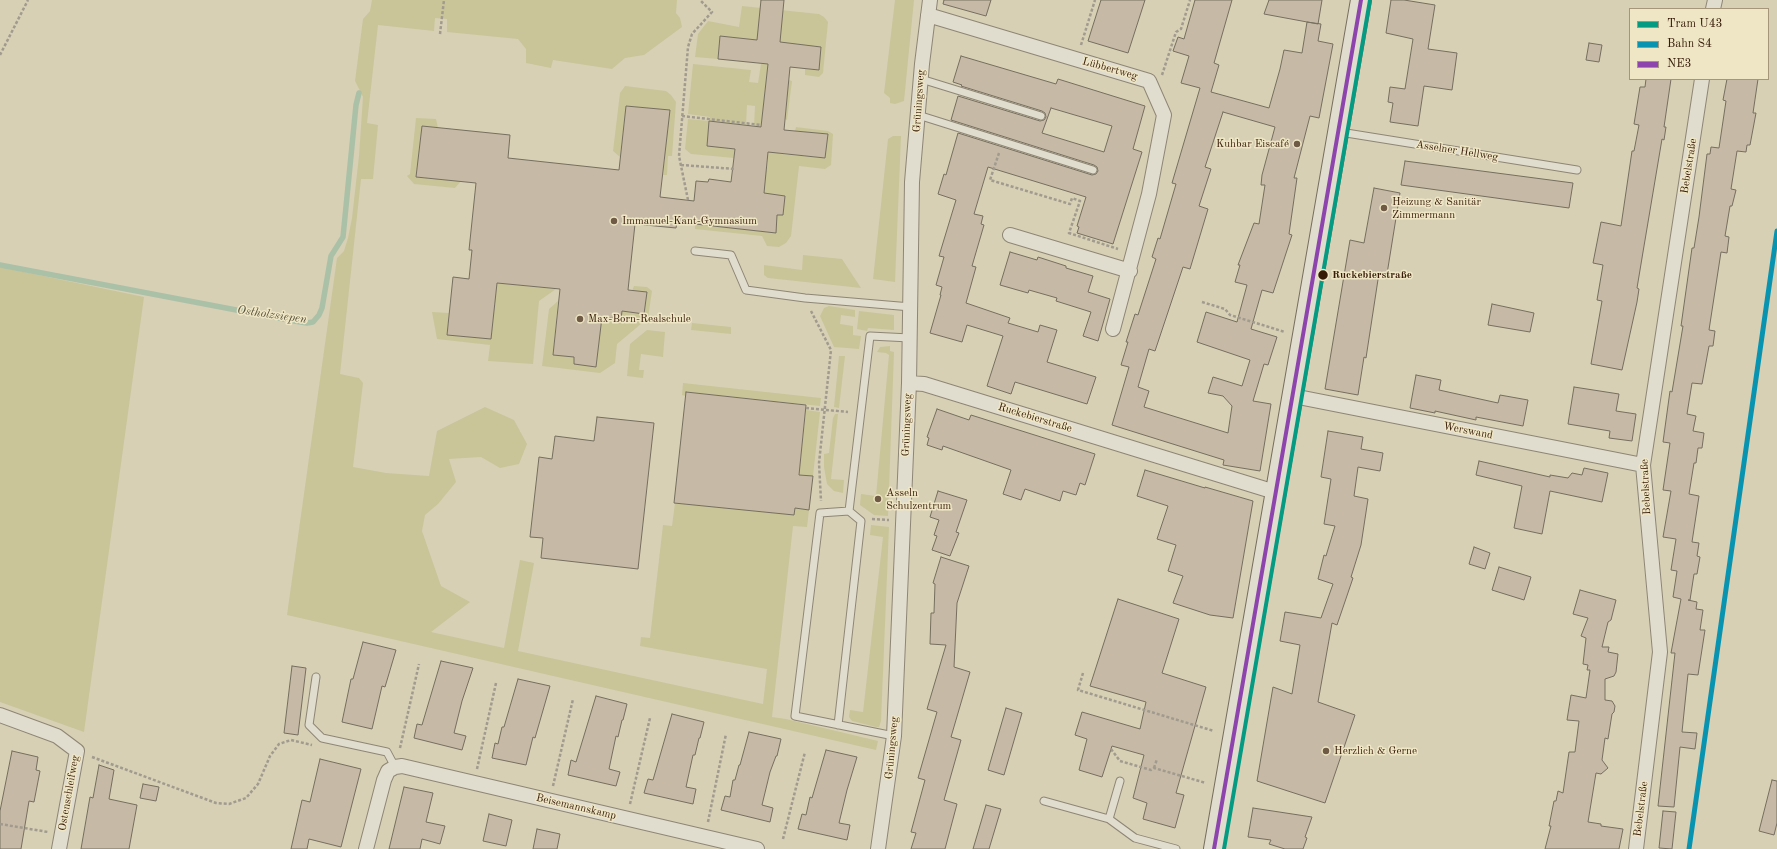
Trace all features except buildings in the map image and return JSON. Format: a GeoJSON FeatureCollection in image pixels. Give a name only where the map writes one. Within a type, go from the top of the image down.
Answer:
{"type":"FeatureCollection","features":[{"type":"Feature","properties":{"kind":"main road"},"geometry":{"type":"LineString","coordinates":[[1214,849],[1361,0]]}},
{"type":"Feature","properties":{"kind":"street","name":"Grüningsweg"},"geometry":{"type":"LineString","coordinates":[[878,849],[894,736],[909,383],[912,182],[930,0]]}},
{"type":"Feature","properties":{"kind":"street","name":"Lübbertweg"},"geometry":{"type":"LineString","coordinates":[[928,16],[1149,81],[1164,115],[1149,194],[1130,271],[1113,329]]}},
{"type":"Feature","properties":{"kind":"street","name":"Bebelstraße"},"geometry":{"type":"LineString","coordinates":[[1636,849],[1660,652],[1643,465],[1702,80]]}},
{"type":"Feature","properties":{"kind":"street"},"geometry":{"type":"LineString","coordinates":[[1010,235],[1130,271]]}},
{"type":"Feature","properties":{"kind":"street","name":"Ruckebierstraße"},"geometry":{"type":"LineString","coordinates":[[909,383],[924,384],[1276,492]]}},
{"type":"Feature","properties":{"kind":"street","name":"Werswand"},"geometry":{"type":"LineString","coordinates":[[1293,396],[1643,465]]}},
{"type":"Feature","properties":{"kind":"street","name":"Ostenschleifweg"},"geometry":{"type":"LineString","coordinates":[[0,715],[57,736],[77,751],[59,849]]}},
{"type":"Feature","properties":{"kind":"street","name":"Beisemannskamp"},"geometry":{"type":"LineString","coordinates":[[395,767],[402,766],[757,849]]}},
{"type":"Feature","properties":{"kind":"street"},"geometry":{"type":"LineString","coordinates":[[366,849],[384,780],[388,771],[395,767]]}},
{"type":"Feature","properties":{"kind":"lane"},"geometry":{"type":"LineString","coordinates":[[921,79],[1041,116]]}},
{"type":"Feature","properties":{"kind":"lane"},"geometry":{"type":"LineString","coordinates":[[918,115],[1093,170]]}},
{"type":"Feature","properties":{"kind":"lane","name":"Asselner Hellweg"},"geometry":{"type":"LineString","coordinates":[[1338,132],[1577,170]]}},
{"type":"Feature","properties":{"kind":"lane"},"geometry":{"type":"LineString","coordinates":[[695,251],[731,255],[746,290],[805,298],[910,307]]}},
{"type":"Feature","properties":{"kind":"lane"},"geometry":{"type":"LineString","coordinates":[[849,511],[870,336],[910,338]]}},
{"type":"Feature","properties":{"kind":"lane"},"geometry":{"type":"LineString","coordinates":[[838,725],[861,521],[849,511],[820,513],[795,716],[838,725],[894,736]]}},
{"type":"Feature","properties":{"kind":"lane"},"geometry":{"type":"LineString","coordinates":[[316,677],[308,725],[322,738],[387,752],[395,767]]}},
{"type":"Feature","properties":{"kind":"lane"},"geometry":{"type":"LineString","coordinates":[[1108,819],[1120,781]]}},
{"type":"Feature","properties":{"kind":"lane"},"geometry":{"type":"LineString","coordinates":[[1044,801],[1108,819],[1135,838],[1176,849]]}},
{"type":"Feature","properties":{"kind":"path"},"geometry":{"type":"LineString","coordinates":[[0,55],[28,0]]}},
{"type":"Feature","properties":{"kind":"path"},"geometry":{"type":"LineString","coordinates":[[440,34],[444,0]]}},
{"type":"Feature","properties":{"kind":"path"},"geometry":{"type":"LineString","coordinates":[[688,200],[679,156],[688,47],[692,34],[712,12],[700,0]]}},
{"type":"Feature","properties":{"kind":"path"},"geometry":{"type":"LineString","coordinates":[[1077,60],[1095,0]]}},
{"type":"Feature","properties":{"kind":"path"},"geometry":{"type":"LineString","coordinates":[[1156,96],[1176,32],[1182,29],[1190,0]]}},
{"type":"Feature","properties":{"kind":"path"},"geometry":{"type":"LineString","coordinates":[[682,116],[761,124]]}},
{"type":"Feature","properties":{"kind":"path"},"geometry":{"type":"LineString","coordinates":[[1002,142],[990,180],[1070,204],[1072,198],[1080,201],[1069,233],[1134,254]]}},
{"type":"Feature","properties":{"kind":"path"},"geometry":{"type":"LineString","coordinates":[[680,165],[735,169]]}},
{"type":"Feature","properties":{"kind":"path"},"geometry":{"type":"LineString","coordinates":[[805,298],[831,350],[819,463],[822,496],[820,513]]}},
{"type":"Feature","properties":{"kind":"path"},"geometry":{"type":"LineString","coordinates":[[1202,302],[1225,309],[1230,316],[1286,332]]}},
{"type":"Feature","properties":{"kind":"path"},"geometry":{"type":"LineString","coordinates":[[806,408],[861,413]]}},
{"type":"Feature","properties":{"kind":"path"},"geometry":{"type":"LineString","coordinates":[[874,518],[888,520]]}},
{"type":"Feature","properties":{"kind":"path"},"geometry":{"type":"LineString","coordinates":[[400,748],[419,664]]}},
{"type":"Feature","properties":{"kind":"path"},"geometry":{"type":"LineString","coordinates":[[1083,673],[1078,690],[1214,731]]}},
{"type":"Feature","properties":{"kind":"path"},"geometry":{"type":"LineString","coordinates":[[477,769],[496,683]]}},
{"type":"Feature","properties":{"kind":"path"},"geometry":{"type":"LineString","coordinates":[[553,786],[573,699]]}},
{"type":"Feature","properties":{"kind":"path"},"geometry":{"type":"LineString","coordinates":[[630,804],[650,718]]}},
{"type":"Feature","properties":{"kind":"path"},"geometry":{"type":"LineString","coordinates":[[708,822],[726,734]]}},
{"type":"Feature","properties":{"kind":"path"},"geometry":{"type":"LineString","coordinates":[[77,751],[216,803],[228,804],[246,798],[258,784],[270,756],[279,744],[292,740],[314,746]]}},
{"type":"Feature","properties":{"kind":"path"},"geometry":{"type":"LineString","coordinates":[[1111,749],[1120,761],[1151,770],[1154,768],[1206,783]]}},
{"type":"Feature","properties":{"kind":"path"},"geometry":{"type":"LineString","coordinates":[[783,839],[805,752]]}},
{"type":"Feature","properties":{"kind":"path"},"geometry":{"type":"LineString","coordinates":[[1154,768],[1157,759]]}},
{"type":"Feature","properties":{"kind":"path"},"geometry":{"type":"LineString","coordinates":[[0,824],[62,834]]}},
{"type":"Feature","properties":{"kind":"shaded area"},"geometry":{"type":"Polygon","coordinates":[[[372,0],[677,0],[676,13],[680,18],[682,27],[644,55],[625,58],[612,69],[553,60],[551,68],[526,63],[526,49],[518,39],[447,32],[447,19],[435,18],[434,31],[378,25],[367,123],[378,125],[373,179],[361,179],[340,374],[359,378],[363,383],[353,467],[386,473],[429,476],[437,431],[485,407],[514,420],[527,444],[519,464],[500,468],[481,457],[449,459],[456,482],[438,504],[425,515],[422,531],[441,586],[470,602],[431,632],[504,648],[520,560],[534,563],[518,651],[763,704],[767,669],[640,646],[641,637],[650,638],[663,525],[672,526],[675,503],[794,515],[795,508],[809,510],[807,527],[793,526],[772,717],[878,741],[876,750],[287,615],[337,258],[344,251],[352,218],[359,156],[363,97],[355,81],[363,19],[370,11],[372,0]]]}},
{"type":"Feature","properties":{"kind":"shaded area"},"geometry":{"type":"Polygon","coordinates":[[[895,0],[914,0],[904,101],[895,104],[890,103],[890,98],[884,93],[895,0]]]}},
{"type":"Feature","properties":{"kind":"shaded area"},"geometry":{"type":"Polygon","coordinates":[[[742,6],[819,14],[824,17],[828,22],[823,73],[819,77],[805,75],[805,69],[819,70],[821,47],[720,36],[718,59],[695,57],[698,34],[708,21],[739,27],[742,6]]]}},
{"type":"Feature","properties":{"kind":"shaded area"},"geometry":{"type":"Polygon","coordinates":[[[693,64],[751,70],[749,82],[758,83],[761,64],[768,64],[761,127],[754,126],[755,106],[747,105],[746,125],[709,121],[710,117],[688,114],[693,64]]]}},
{"type":"Feature","properties":{"kind":"shaded area"},"geometry":{"type":"Polygon","coordinates":[[[789,80],[792,81],[787,120],[785,119],[789,80]]]}},
{"type":"Feature","properties":{"kind":"shaded area"},"geometry":{"type":"Polygon","coordinates":[[[625,86],[666,91],[676,102],[672,156],[668,156],[667,175],[663,175],[669,110],[626,106],[620,157],[613,151],[620,93],[625,86]]]}},
{"type":"Feature","properties":{"kind":"shaded area"},"geometry":{"type":"Polygon","coordinates":[[[416,118],[436,119],[438,128],[422,126],[416,177],[461,181],[455,188],[414,184],[407,176],[410,174],[416,118]]]}},
{"type":"Feature","properties":{"kind":"shaded area"},"geometry":{"type":"Polygon","coordinates":[[[688,119],[709,121],[707,145],[735,149],[734,158],[691,154],[685,149],[688,119]]]}},
{"type":"Feature","properties":{"kind":"shaded area"},"geometry":{"type":"Polygon","coordinates":[[[796,127],[828,131],[833,134],[831,165],[825,169],[799,166],[791,236],[786,243],[779,247],[767,246],[762,236],[695,229],[695,224],[775,233],[777,215],[783,215],[785,196],[759,193],[767,168],[769,145],[780,154],[825,158],[828,134],[795,131],[796,127]]]}},
{"type":"Feature","properties":{"kind":"shaded area"},"geometry":{"type":"Polygon","coordinates":[[[893,136],[901,136],[895,282],[873,279],[888,139],[893,136]]]}},
{"type":"Feature","properties":{"kind":"shaded area"},"geometry":{"type":"Polygon","coordinates":[[[803,255],[842,259],[861,288],[768,278],[764,275],[764,265],[802,270],[803,255]]]}},
{"type":"Feature","properties":{"kind":"shaded area"},"geometry":{"type":"Polygon","coordinates":[[[0,267],[144,297],[84,732],[0,702],[0,267]]]}},
{"type":"Feature","properties":{"kind":"shaded area"},"geometry":{"type":"Polygon","coordinates":[[[497,283],[556,289],[539,301],[533,364],[488,361],[490,345],[437,339],[432,312],[449,313],[447,335],[491,339],[497,283]]]}},
{"type":"Feature","properties":{"kind":"shaded area"},"geometry":{"type":"Polygon","coordinates":[[[634,286],[647,287],[652,291],[648,318],[617,344],[615,363],[600,373],[542,366],[549,309],[558,301],[553,355],[574,357],[574,364],[596,367],[602,317],[621,319],[622,311],[644,314],[632,291],[634,286]]]}},
{"type":"Feature","properties":{"kind":"shaded area"},"geometry":{"type":"Polygon","coordinates":[[[829,306],[855,310],[855,317],[841,315],[840,324],[853,326],[853,335],[861,336],[859,349],[834,347],[820,316],[824,308],[829,306]]]}},
{"type":"Feature","properties":{"kind":"shaded area"},"geometry":{"type":"Polygon","coordinates":[[[859,311],[894,315],[894,330],[868,328],[867,331],[857,329],[859,311]]]}},
{"type":"Feature","properties":{"kind":"shaded area"},"geometry":{"type":"Polygon","coordinates":[[[692,323],[731,327],[731,334],[691,330],[692,323]]]}},
{"type":"Feature","properties":{"kind":"shaded area"},"geometry":{"type":"Polygon","coordinates":[[[647,330],[665,332],[663,357],[641,354],[639,370],[644,370],[643,378],[627,376],[630,344],[647,330]]]}},
{"type":"Feature","properties":{"kind":"shaded area"},"geometry":{"type":"Polygon","coordinates":[[[890,346],[890,351],[894,352],[888,516],[874,515],[860,505],[861,494],[876,496],[889,355],[886,353],[877,352],[880,347],[890,346]]]}},
{"type":"Feature","properties":{"kind":"shaded area"},"geometry":{"type":"Polygon","coordinates":[[[839,356],[845,356],[839,408],[834,407],[839,356]]]}},
{"type":"Feature","properties":{"kind":"shaded area"},"geometry":{"type":"Polygon","coordinates":[[[683,383],[821,398],[820,406],[687,392],[686,396],[682,395],[683,383]]]}},
{"type":"Feature","properties":{"kind":"shaded area"},"geometry":{"type":"Polygon","coordinates":[[[806,410],[820,412],[813,476],[799,475],[806,410]]]}},
{"type":"Feature","properties":{"kind":"shaded area"},"geometry":{"type":"Polygon","coordinates":[[[835,414],[838,414],[831,479],[844,480],[843,493],[834,491],[827,484],[824,467],[824,454],[829,453],[833,418],[835,414]]]}},
{"type":"Feature","properties":{"kind":"shaded area"},"geometry":{"type":"Polygon","coordinates":[[[871,525],[889,527],[881,721],[879,727],[852,721],[849,717],[850,710],[863,712],[883,537],[870,535],[871,525]]]}},
{"type":"Feature","properties":{"kind":"waterway","name":"Ostholzsiepen"},"geometry":{"type":"LineString","coordinates":[[0,265],[294,321],[307,323],[313,322],[319,315],[322,308],[331,256],[343,237],[356,105],[359,93]]}},
{"type":"Feature","properties":{"kind":"tram line","name":"U43"},"geometry":{"type":"LineString","coordinates":[[1224,849],[1370,0]]}},
{"type":"Feature","properties":{"kind":"rail line","name":"S4"},"geometry":{"type":"LineString","coordinates":[[1689,849],[1777,231]]}},
{"type":"Feature","properties":{"kind":"transit line","name":"NE3"},"geometry":{"type":"LineString","coordinates":[[1214,849],[1361,0]]}},
{"type":"Feature","properties":{"kind":"place","name":"Kuhbar Eiscafé"},"geometry":{"type":"Point","coordinates":[1297,144]}},
{"type":"Feature","properties":{"kind":"place","name":"Heizung & Sanitär Zimmermann"},"geometry":{"type":"Point","coordinates":[1384,208]}},
{"type":"Feature","properties":{"kind":"place","name":"Immanuel-Kant-Gymnasium"},"geometry":{"type":"Point","coordinates":[614,221]}},
{"type":"Feature","properties":{"kind":"place","name":"Ruckebierstraße"},"geometry":{"type":"Point","coordinates":[1323,275]}},
{"type":"Feature","properties":{"kind":"place","name":"Max-Born-Realschule"},"geometry":{"type":"Point","coordinates":[580,319]}},
{"type":"Feature","properties":{"kind":"place","name":"Asseln Schulzentrum"},"geometry":{"type":"Point","coordinates":[878,499]}},
{"type":"Feature","properties":{"kind":"place","name":"Herzlich & Gerne"},"geometry":{"type":"Point","coordinates":[1326,751]}}]}
